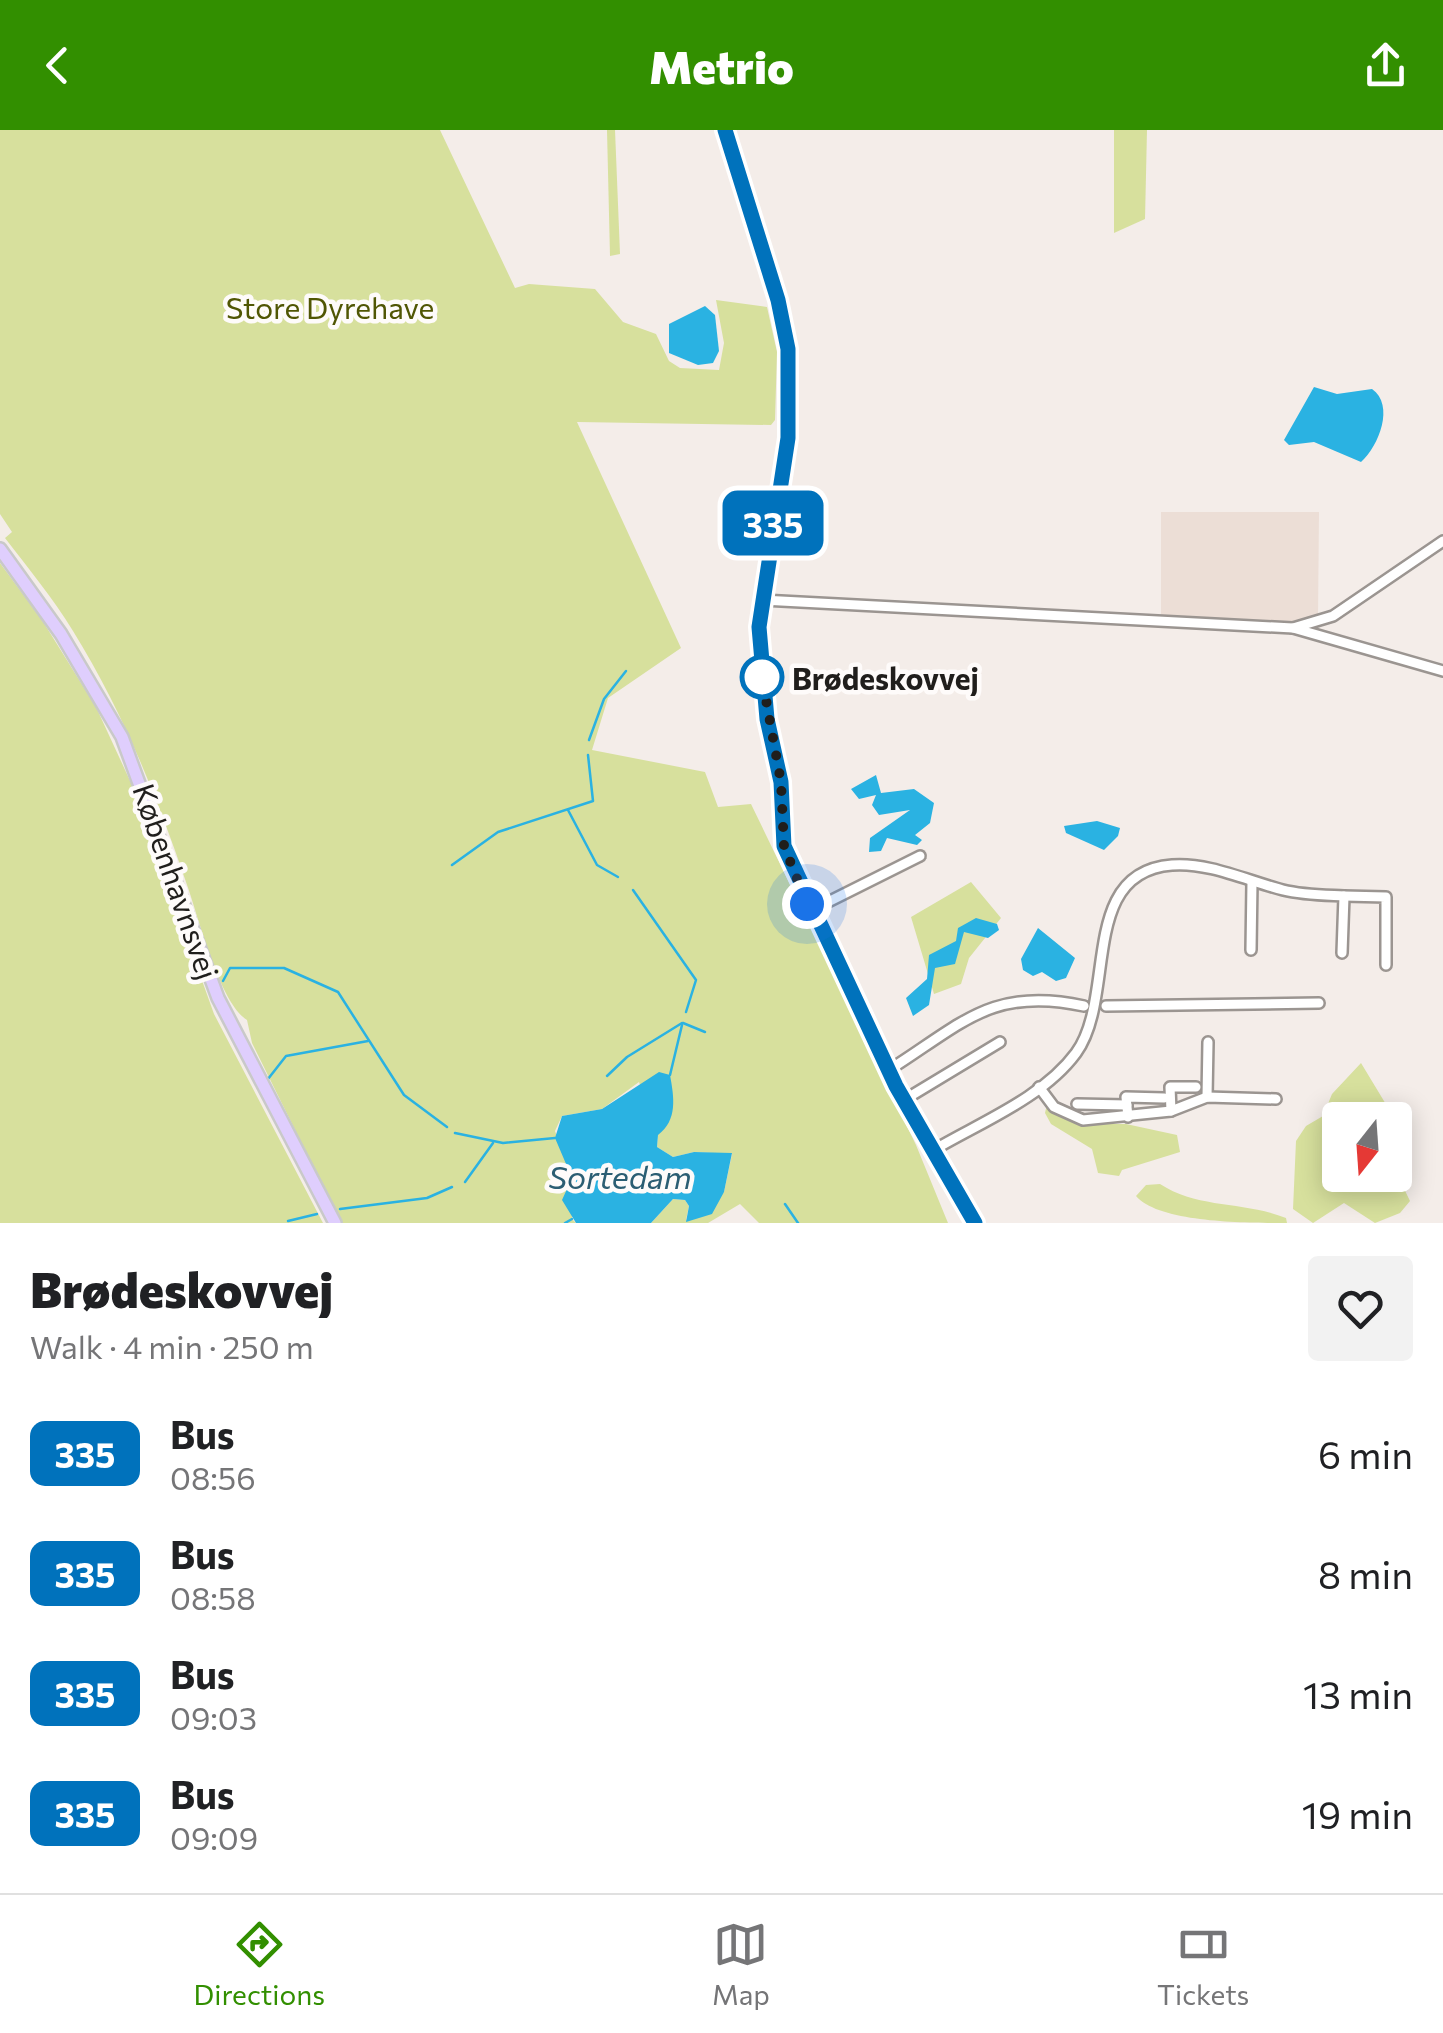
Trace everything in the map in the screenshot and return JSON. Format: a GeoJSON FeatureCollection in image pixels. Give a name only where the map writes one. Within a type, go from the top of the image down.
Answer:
{"type":"FeatureCollection","features":[{"type":"Feature","properties":{"kind":"main road","name":"Københavnsvej"},"geometry":{"type":"LineString","coordinates":[[0,549],[60,634],[122,736],[218,998],[336,1223]]}},
{"type":"Feature","properties":{"kind":"street"},"geometry":{"type":"LineString","coordinates":[[726,130],[778,300],[790,368],[788,438],[762,600],[761,672],[781,782],[783,838],[810,911],[889,1070],[975,1223]]}},
{"type":"Feature","properties":{"kind":"street"},"geometry":{"type":"LineString","coordinates":[[1293,628],[1334,616],[1443,541]]}},
{"type":"Feature","properties":{"kind":"street"},"geometry":{"type":"LineString","coordinates":[[762,600],[1293,628],[1443,671]]}},
{"type":"Feature","properties":{"kind":"street"},"geometry":{"type":"LineString","coordinates":[[1334,616],[1336,642]]}},
{"type":"Feature","properties":{"kind":"street"},"geometry":{"type":"LineString","coordinates":[[810,911],[920,856]]}},
{"type":"Feature","properties":{"kind":"street"},"geometry":{"type":"LineString","coordinates":[[932,1152],[1039,1087],[1070,1061],[1091,1026],[1106,922],[1124,888],[1156,867],[1174,864],[1287,892],[1386,897],[1386,965]]}},
{"type":"Feature","properties":{"kind":"street"},"geometry":{"type":"LineString","coordinates":[[1251,950],[1252,882]]}},
{"type":"Feature","properties":{"kind":"street"},"geometry":{"type":"LineString","coordinates":[[1342,953],[1344,896]]}},
{"type":"Feature","properties":{"kind":"street"},"geometry":{"type":"LineString","coordinates":[[889,1070],[1006,1000],[1060,1001],[1084,1006]]}},
{"type":"Feature","properties":{"kind":"street"},"geometry":{"type":"LineString","coordinates":[[1106,1006],[1319,1003]]}},
{"type":"Feature","properties":{"kind":"street"},"geometry":{"type":"LineString","coordinates":[[904,1100],[1000,1042]]}},
{"type":"Feature","properties":{"kind":"street"},"geometry":{"type":"LineString","coordinates":[[1207,1098],[1208,1042]]}},
{"type":"Feature","properties":{"kind":"street"},"geometry":{"type":"LineString","coordinates":[[1039,1087],[1054,1107],[1072,1118],[1171,1112],[1207,1098],[1276,1099]]}},
{"type":"Feature","properties":{"kind":"street"},"geometry":{"type":"LineString","coordinates":[[1171,1112],[1170,1087],[1196,1087]]}},
{"type":"Feature","properties":{"kind":"street"},"geometry":{"type":"LineString","coordinates":[[1128,1117],[1126,1097],[1164,1098]]}},
{"type":"Feature","properties":{"kind":"street"},"geometry":{"type":"LineString","coordinates":[[1076,1104],[1127,1105]]}},
{"type":"Feature","properties":{"kind":"shaded area"},"geometry":{"type":"Polygon","coordinates":[[[1161,512],[1319,512],[1318,617],[1287,624],[1161,617],[1161,512]]]}},
{"type":"Feature","properties":{"kind":"green space","name":"Store Dyrehave"},"geometry":{"type":"Polygon","coordinates":[[[0,130],[440,130],[515,288],[529,284],[595,289],[623,322],[656,334],[669,361],[680,368],[719,370],[724,343],[716,300],[767,307],[777,352],[775,420],[771,425],[577,422],[681,648],[608,698],[592,750],[705,772],[718,807],[751,804],[916,1145],[948,1223],[759,1223],[740,1204],[708,1223],[651,1223],[673,1199],[685,1200],[689,1206],[686,1220],[724,1192],[732,1154],[694,1152],[673,1157],[657,1147],[658,1134],[639,1082],[602,1109],[562,1116],[555,1131],[572,1178],[572,1219],[576,1223],[341,1223],[252,1043],[247,1020],[227,995],[210,957],[163,817],[122,722],[65,619],[5,538],[12,532],[0,514],[0,130]]]}},
{"type":"Feature","properties":{"kind":"green space"},"geometry":{"type":"Polygon","coordinates":[[[607,130],[615,130],[620,254],[610,256],[607,130]]]}},
{"type":"Feature","properties":{"kind":"green space"},"geometry":{"type":"Polygon","coordinates":[[[1114,130],[1147,130],[1145,219],[1114,233],[1114,130]]]}},
{"type":"Feature","properties":{"kind":"green space"},"geometry":{"type":"Polygon","coordinates":[[[0,563],[42,620],[96,707],[132,785],[214,1014],[323,1223],[0,1223],[0,563]]]}},
{"type":"Feature","properties":{"kind":"green space"},"geometry":{"type":"Polygon","coordinates":[[[971,882],[1001,918],[969,958],[961,984],[934,994],[911,917],[971,882]]]}},
{"type":"Feature","properties":{"kind":"green space"},"geometry":{"type":"Polygon","coordinates":[[[1361,1063],[1385,1102],[1329,1102],[1361,1063]]]}},
{"type":"Feature","properties":{"kind":"green space"},"geometry":{"type":"Polygon","coordinates":[[[1047,1104],[1085,1124],[1126,1124],[1177,1135],[1180,1152],[1122,1170],[1119,1176],[1098,1173],[1092,1149],[1051,1124],[1045,1113],[1047,1104]]]}},
{"type":"Feature","properties":{"kind":"green space"},"geometry":{"type":"Polygon","coordinates":[[[1322,1117],[1322,1192],[1406,1192],[1410,1201],[1400,1213],[1375,1223],[1344,1203],[1313,1223],[1293,1209],[1296,1141],[1306,1126],[1322,1117]]]}},
{"type":"Feature","properties":{"kind":"green space"},"geometry":{"type":"Polygon","coordinates":[[[1160,1184],[1205,1201],[1270,1213],[1286,1218],[1287,1223],[1183,1216],[1147,1205],[1136,1196],[1146,1185],[1160,1184]]]}},
{"type":"Feature","properties":{"kind":"water"},"geometry":{"type":"Polygon","coordinates":[[[705,306],[715,315],[719,351],[713,363],[698,365],[669,353],[669,324],[705,306]]]}},
{"type":"Feature","properties":{"kind":"water"},"geometry":{"type":"Polygon","coordinates":[[[1314,387],[1337,394],[1372,389],[1379,396],[1383,405],[1382,426],[1374,446],[1361,462],[1314,442],[1289,445],[1284,440],[1314,387]]]}},
{"type":"Feature","properties":{"kind":"water"},"geometry":{"type":"Polygon","coordinates":[[[876,775],[881,793],[914,789],[934,803],[930,823],[915,835],[922,840],[917,845],[887,838],[881,851],[869,852],[870,838],[910,810],[879,815],[872,805],[876,795],[859,799],[851,789],[876,775]]]}},
{"type":"Feature","properties":{"kind":"water"},"geometry":{"type":"Polygon","coordinates":[[[1097,821],[1120,828],[1118,836],[1104,850],[1066,833],[1064,826],[1097,821]]]}},
{"type":"Feature","properties":{"kind":"water"},"geometry":{"type":"Polygon","coordinates":[[[976,918],[997,924],[999,930],[988,938],[964,932],[955,964],[935,968],[929,1005],[913,1016],[906,998],[927,979],[929,955],[956,941],[958,928],[976,918]]]}},
{"type":"Feature","properties":{"kind":"water"},"geometry":{"type":"Polygon","coordinates":[[[1038,928],[1075,958],[1066,978],[1056,981],[1042,972],[1033,976],[1023,970],[1021,959],[1038,928]]]}},
{"type":"Feature","properties":{"kind":"water","name":"Sortedam"},"geometry":{"type":"Polygon","coordinates":[[[659,1072],[670,1075],[673,1100],[672,1115],[658,1135],[657,1147],[673,1157],[694,1152],[732,1153],[724,1192],[712,1214],[686,1222],[689,1206],[685,1200],[673,1199],[651,1223],[576,1223],[562,1200],[572,1178],[555,1138],[562,1116],[602,1109],[659,1072]]]}},
{"type":"Feature","properties":{"kind":"waterway"},"geometry":{"type":"LineString","coordinates":[[589,740],[604,699],[626,671]]}},
{"type":"Feature","properties":{"kind":"waterway"},"geometry":{"type":"LineString","coordinates":[[452,865],[498,832],[593,801],[588,755]]}},
{"type":"Feature","properties":{"kind":"waterway"},"geometry":{"type":"LineString","coordinates":[[568,810],[597,865],[618,877]]}},
{"type":"Feature","properties":{"kind":"waterway"},"geometry":{"type":"LineString","coordinates":[[633,890],[696,980],[686,1012]]}},
{"type":"Feature","properties":{"kind":"waterway"},"geometry":{"type":"LineString","coordinates":[[223,981],[230,968],[284,968],[338,992],[404,1095],[447,1127]]}},
{"type":"Feature","properties":{"kind":"waterway"},"geometry":{"type":"LineString","coordinates":[[607,1076],[627,1057],[682,1023]]}},
{"type":"Feature","properties":{"kind":"waterway"},"geometry":{"type":"LineString","coordinates":[[683,1023],[705,1032]]}},
{"type":"Feature","properties":{"kind":"waterway"},"geometry":{"type":"LineString","coordinates":[[670,1075],[682,1025]]}},
{"type":"Feature","properties":{"kind":"waterway"},"geometry":{"type":"LineString","coordinates":[[268,1079],[286,1056],[368,1041]]}},
{"type":"Feature","properties":{"kind":"waterway"},"geometry":{"type":"LineString","coordinates":[[455,1133],[503,1143],[555,1138]]}},
{"type":"Feature","properties":{"kind":"waterway"},"geometry":{"type":"LineString","coordinates":[[465,1182],[493,1143]]}},
{"type":"Feature","properties":{"kind":"waterway"},"geometry":{"type":"LineString","coordinates":[[340,1209],[427,1198],[452,1187]]}},
{"type":"Feature","properties":{"kind":"waterway"},"geometry":{"type":"LineString","coordinates":[[785,1204],[798,1223]]}},
{"type":"Feature","properties":{"kind":"waterway"},"geometry":{"type":"LineString","coordinates":[[288,1221],[317,1214]]}},
{"type":"Feature","properties":{"kind":"waterway"},"geometry":{"type":"LineString","coordinates":[[565,1223],[572,1219]]}},
{"type":"Feature","properties":{"kind":"bus line","name":"335"},"geometry":{"type":"LineString","coordinates":[[725,130],[778,300],[788,349],[788,438],[759,627],[767,719],[781,782],[784,846],[838,971],[896,1086],[975,1223]]}},
{"type":"Feature","properties":{"kind":"place","name":"Brødeskovvej"},"geometry":{"type":"Point","coordinates":[762,677]}},
{"type":"Feature","properties":{"kind":"route"},"geometry":{"type":"LineString","coordinates":[[762,677],[761,672],[770,739],[781,782],[784,846],[807,904]]}}]}
